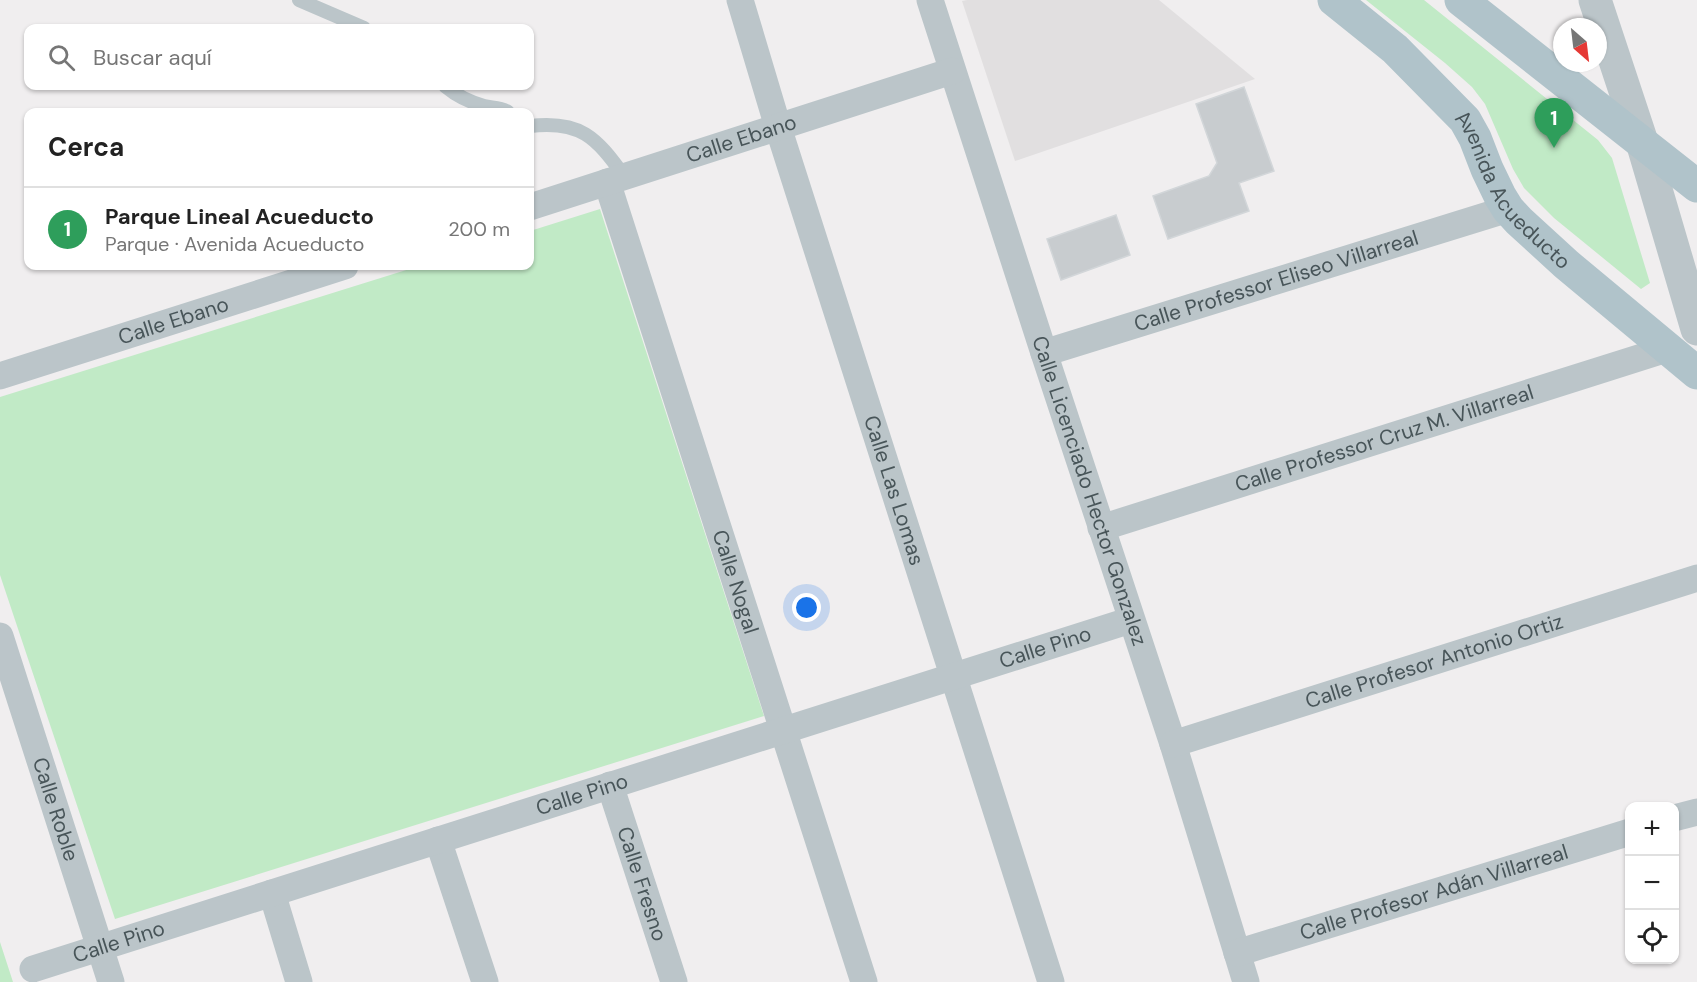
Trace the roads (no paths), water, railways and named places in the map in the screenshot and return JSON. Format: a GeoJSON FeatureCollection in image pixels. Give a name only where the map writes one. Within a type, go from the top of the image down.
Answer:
{"type":"FeatureCollection","features":[{"type":"Feature","properties":{"kind":"main road","name":"Avenida Acueducto"},"geometry":{"type":"LineString","coordinates":[[1334,0],[1395,49],[1466,120],[1487,169],[1508,209],[1519,221],[1566,264],[1697,373]]}},
{"type":"Feature","properties":{"kind":"main road"},"geometry":{"type":"LineString","coordinates":[[1461,0],[1697,186]]}},
{"type":"Feature","properties":{"kind":"street","name":"Calle Las Lomas"},"geometry":{"type":"LineString","coordinates":[[740,0],[778,127],[1051,982]]}},
{"type":"Feature","properties":{"kind":"street","name":"Calle Licenciado Hector Gonzalez"},"geometry":{"type":"LineString","coordinates":[[930,0],[1173,744],[1246,982]]}},
{"type":"Feature","properties":{"kind":"street"},"geometry":{"type":"LineString","coordinates":[[1595,0],[1642,142],[1697,329]]}},
{"type":"Feature","properties":{"kind":"street","name":"Calle Ebano"},"geometry":{"type":"LineString","coordinates":[[534,206],[952,71]]}},
{"type":"Feature","properties":{"kind":"street","name":"Calle Nogal"},"geometry":{"type":"LineString","coordinates":[[616,179],[784,730],[864,982]]}},
{"type":"Feature","properties":{"kind":"street","name":"Calle Professor Eliseo Villarreal"},"geometry":{"type":"LineString","coordinates":[[1044,353],[1508,209]]}},
{"type":"Feature","properties":{"kind":"street","name":"Calle Ebano"},"geometry":{"type":"LineString","coordinates":[[0,376],[332,270]]}},
{"type":"Feature","properties":{"kind":"street","name":"Calle Professor Cruz M. Villarreal"},"geometry":{"type":"LineString","coordinates":[[1101,528],[1667,349]]}},
{"type":"Feature","properties":{"kind":"street","name":"Calle Profesor Antonio Ortiz"},"geometry":{"type":"LineString","coordinates":[[1173,744],[1697,578]]}},
{"type":"Feature","properties":{"kind":"street","name":"Calle Pino"},"geometry":{"type":"LineString","coordinates":[[33,969],[1131,620]]}},
{"type":"Feature","properties":{"kind":"street","name":"Calle Roble"},"geometry":{"type":"LineString","coordinates":[[0,636],[111,982]]}},
{"type":"Feature","properties":{"kind":"street","name":"Calle Fresno"},"geometry":{"type":"LineString","coordinates":[[610,785],[674,982]]}},
{"type":"Feature","properties":{"kind":"street"},"geometry":{"type":"LineString","coordinates":[[1679,817],[1697,812]]}},
{"type":"Feature","properties":{"kind":"street","name":"Calle Profesor Adán Villarreal"},"geometry":{"type":"LineString","coordinates":[[1237,953],[1625,833]]}},
{"type":"Feature","properties":{"kind":"street"},"geometry":{"type":"LineString","coordinates":[[438,840],[484,982]]}},
{"type":"Feature","properties":{"kind":"street"},"geometry":{"type":"LineString","coordinates":[[272,893],[299,982]]}},
{"type":"Feature","properties":{"kind":"lane"},"geometry":{"type":"LineString","coordinates":[[299,0],[355,24]]}},
{"type":"Feature","properties":{"kind":"lane"},"geometry":{"type":"LineString","coordinates":[[451,90],[463,99],[497,108]]}},
{"type":"Feature","properties":{"kind":"lane"},"geometry":{"type":"LineString","coordinates":[[534,126],[551,124],[574,128],[591,138],[614,162],[616,179]]}},
{"type":"Feature","properties":{"kind":"place","name":"Parque Lineal Acueducto"},"geometry":{"type":"Point","coordinates":[1554,148]}}]}
